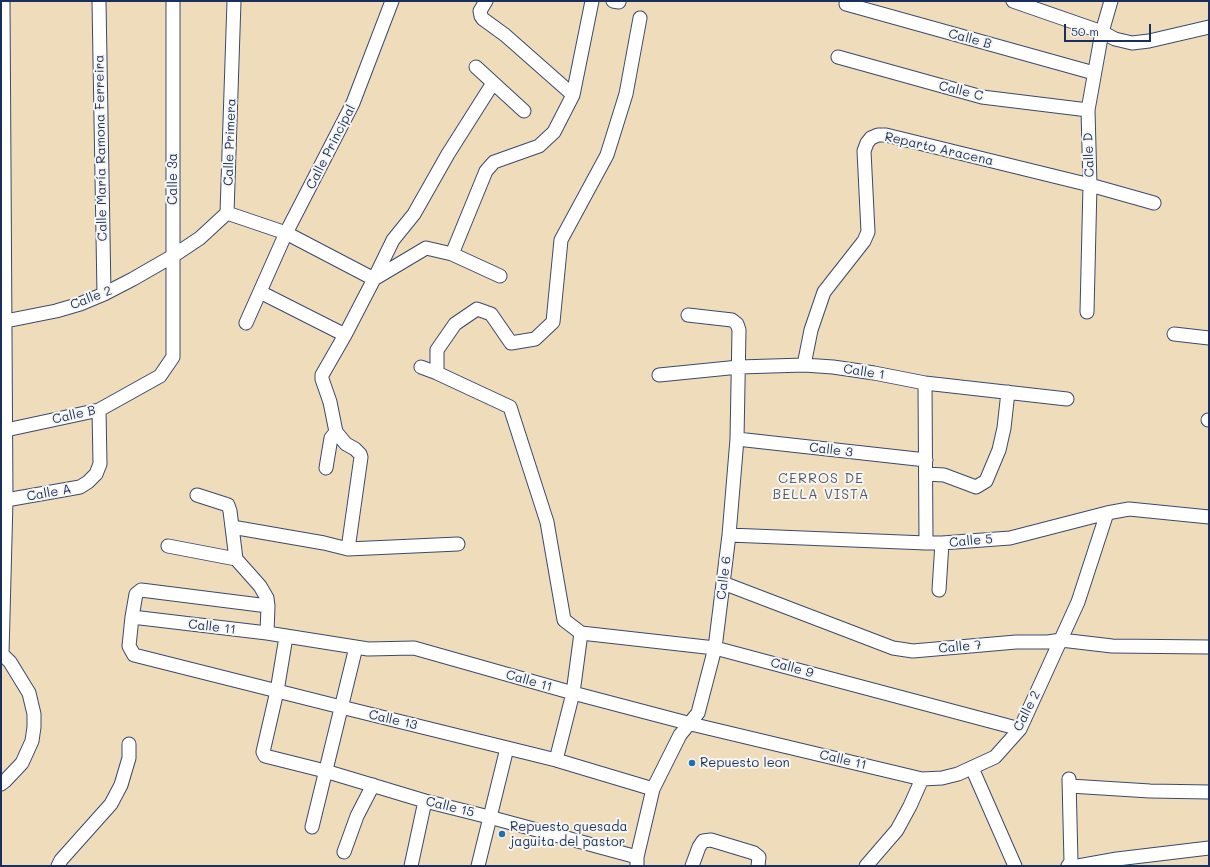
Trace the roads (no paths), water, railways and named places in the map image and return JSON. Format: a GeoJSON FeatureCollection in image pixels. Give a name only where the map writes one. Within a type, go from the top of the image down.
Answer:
{"type":"FeatureCollection","features":[{"type":"Feature","properties":{"kind":"street"},"geometry":{"type":"LineString","coordinates":[[1,784],[22,763],[32,742],[34,728],[34,714],[29,693],[10,662],[2,653],[6,500],[3,322],[3,1]]}},
{"type":"Feature","properties":{"kind":"street","name":"Calle María Ramona Ferreira"},"geometry":{"type":"LineString","coordinates":[[99,1],[104,294]]}},
{"type":"Feature","properties":{"kind":"street","name":"Calle 3a"},"geometry":{"type":"LineString","coordinates":[[173,1],[173,357]]}},
{"type":"Feature","properties":{"kind":"street","name":"Calle Primera"},"geometry":{"type":"LineString","coordinates":[[228,213],[234,1]]}},
{"type":"Feature","properties":{"kind":"street","name":"Calle Principal"},"geometry":{"type":"LineString","coordinates":[[246,323],[286,233],[353,103],[392,1]]}},
{"type":"Feature","properties":{"kind":"street"},"geometry":{"type":"LineString","coordinates":[[486,1],[480,11],[480,16],[573,95]]}},
{"type":"Feature","properties":{"kind":"street"},"geometry":{"type":"LineString","coordinates":[[452,254],[486,171],[494,162],[539,146],[554,132],[573,95],[592,1]]}},
{"type":"Feature","properties":{"kind":"street"},"geometry":{"type":"LineString","coordinates":[[1013,1],[1102,32],[1116,39],[1132,43],[1149,41],[1209,27]]}},
{"type":"Feature","properties":{"kind":"street","name":"Calle D"},"geometry":{"type":"LineString","coordinates":[[1087,312],[1090,185],[1088,110],[1102,32],[1111,1]]}},
{"type":"Feature","properties":{"kind":"street","name":"Calle B"},"geometry":{"type":"LineString","coordinates":[[846,4],[1094,73]]}},
{"type":"Feature","properties":{"kind":"street"},"geometry":{"type":"LineString","coordinates":[[437,373],[437,350],[454,324],[477,309],[491,314],[511,343],[535,339],[553,322],[561,240],[607,155],[626,94],[640,18]]}},
{"type":"Feature","properties":{"kind":"street","name":"Calle C"},"geometry":{"type":"LineString","coordinates":[[838,57],[982,97],[1088,110]]}},
{"type":"Feature","properties":{"kind":"street"},"geometry":{"type":"LineString","coordinates":[[476,68],[524,110]]}},
{"type":"Feature","properties":{"kind":"street"},"geometry":{"type":"LineString","coordinates":[[348,549],[362,461],[360,454],[346,444],[336,432],[330,402],[322,375],[374,279],[393,240],[414,214],[448,154],[493,84]]}},
{"type":"Feature","properties":{"kind":"street","name":"Reparto Aracena"},"geometry":{"type":"LineString","coordinates":[[804,365],[811,330],[824,292],[864,241],[868,232],[864,151],[871,138],[878,135],[886,135],[1090,185],[1154,203]]}},
{"type":"Feature","properties":{"kind":"street"},"geometry":{"type":"LineString","coordinates":[[173,256],[200,238],[228,213],[286,233],[374,279]]}},
{"type":"Feature","properties":{"kind":"street"},"geometry":{"type":"LineString","coordinates":[[374,279],[426,248],[452,254],[500,276]]}},
{"type":"Feature","properties":{"kind":"street","name":"Calle 2"},"geometry":{"type":"LineString","coordinates":[[3,322],[56,311],[80,304],[104,294],[173,256]]}},
{"type":"Feature","properties":{"kind":"street"},"geometry":{"type":"LineString","coordinates":[[260,292],[345,334]]}},
{"type":"Feature","properties":{"kind":"street","name":"Calle 6"},"geometry":{"type":"LineString","coordinates":[[637,862],[653,789],[680,735],[691,724],[698,713],[715,648],[729,535],[736,439],[739,330],[737,324],[732,320],[688,315]]}},
{"type":"Feature","properties":{"kind":"street"},"geometry":{"type":"LineString","coordinates":[[1174,334],[1209,338]]}},
{"type":"Feature","properties":{"kind":"street","name":"Calle B"},"geometry":{"type":"LineString","coordinates":[[6,430],[99,410],[160,376],[173,357]]}},
{"type":"Feature","properties":{"kind":"street","name":"Calle 1"},"geometry":{"type":"LineString","coordinates":[[659,375],[739,367],[804,365],[860,371],[925,383],[1068,399]]}},
{"type":"Feature","properties":{"kind":"street"},"geometry":{"type":"LineString","coordinates":[[421,367],[510,407],[547,522],[564,620],[581,633],[573,693],[556,760]]}},
{"type":"Feature","properties":{"kind":"street"},"geometry":{"type":"LineString","coordinates":[[925,383],[926,543]]}},
{"type":"Feature","properties":{"kind":"street"},"geometry":{"type":"LineString","coordinates":[[926,474],[944,474],[976,487],[986,481],[999,450],[1004,428],[1008,392]]}},
{"type":"Feature","properties":{"kind":"street","name":"Calle A"},"geometry":{"type":"LineString","coordinates":[[6,500],[80,487],[88,482],[96,474],[100,464],[99,410]]}},
{"type":"Feature","properties":{"kind":"street"},"geometry":{"type":"LineString","coordinates":[[326,468],[331,438],[336,432]]}},
{"type":"Feature","properties":{"kind":"street","name":"Calle 3"},"geometry":{"type":"LineString","coordinates":[[736,439],[926,460]]}},
{"type":"Feature","properties":{"kind":"street"},"geometry":{"type":"LineString","coordinates":[[198,495],[228,506],[230,511],[236,559],[260,586],[267,598],[267,633]]}},
{"type":"Feature","properties":{"kind":"street","name":"Calle 5"},"geometry":{"type":"LineString","coordinates":[[729,535],[942,543],[1010,538],[1107,513],[1130,509],[1209,517]]}},
{"type":"Feature","properties":{"kind":"street","name":"Calle 2"},"geometry":{"type":"LineString","coordinates":[[922,779],[942,778],[972,768],[995,756],[1020,729],[1078,602],[1107,513]]}},
{"type":"Feature","properties":{"kind":"street"},"geometry":{"type":"LineString","coordinates":[[232,527],[324,543],[348,549],[458,544]]}},
{"type":"Feature","properties":{"kind":"street"},"geometry":{"type":"LineString","coordinates":[[939,590],[942,543]]}},
{"type":"Feature","properties":{"kind":"street"},"geometry":{"type":"LineString","coordinates":[[168,546],[236,559]]}},
{"type":"Feature","properties":{"kind":"street","name":"Calle 7"},"geometry":{"type":"LineString","coordinates":[[723,583],[893,648],[913,651],[1016,642],[1048,642],[1061,640],[1112,646],[1209,647]]}},
{"type":"Feature","properties":{"kind":"street"},"geometry":{"type":"LineString","coordinates":[[132,617],[136,594],[141,590],[268,606]]}},
{"type":"Feature","properties":{"kind":"street","name":"Calle 11"},"geometry":{"type":"LineString","coordinates":[[132,617],[267,633],[368,649],[414,648],[573,693],[691,724],[922,779]]}},
{"type":"Feature","properties":{"kind":"street","name":"Calle 13"},"geometry":{"type":"LineString","coordinates":[[132,617],[129,646],[134,655],[341,708],[556,760],[653,789]]}},
{"type":"Feature","properties":{"kind":"street","name":"Calle 9"},"geometry":{"type":"LineString","coordinates":[[581,633],[715,648],[1020,729]]}},
{"type":"Feature","properties":{"kind":"street"},"geometry":{"type":"LineString","coordinates":[[277,691],[286,637]]}},
{"type":"Feature","properties":{"kind":"street"},"geometry":{"type":"LineString","coordinates":[[312,827],[356,647]]}},
{"type":"Feature","properties":{"kind":"street","name":"Calle 15"},"geometry":{"type":"LineString","coordinates":[[277,691],[263,752],[265,756],[325,771],[425,801],[489,817],[637,862]]}},
{"type":"Feature","properties":{"kind":"street"},"geometry":{"type":"LineString","coordinates":[[58,866],[61,860],[111,804],[121,785],[129,758],[129,744]]}},
{"type":"Feature","properties":{"kind":"street"},"geometry":{"type":"LineString","coordinates":[[478,866],[507,748]]}},
{"type":"Feature","properties":{"kind":"street"},"geometry":{"type":"LineString","coordinates":[[972,768],[1015,866]]}},
{"type":"Feature","properties":{"kind":"street"},"geometry":{"type":"LineString","coordinates":[[866,866],[897,830],[922,779]]}},
{"type":"Feature","properties":{"kind":"street"},"geometry":{"type":"LineString","coordinates":[[1068,866],[1071,862],[1069,782],[1209,792]]}},
{"type":"Feature","properties":{"kind":"street"},"geometry":{"type":"LineString","coordinates":[[344,852],[357,816],[373,785]]}},
{"type":"Feature","properties":{"kind":"street"},"geometry":{"type":"LineString","coordinates":[[411,866],[425,801]]}},
{"type":"Feature","properties":{"kind":"street"},"geometry":{"type":"LineString","coordinates":[[692,866],[699,847],[703,841],[711,840],[754,852],[759,857],[758,866]]}},
{"type":"Feature","properties":{"kind":"street"},"geometry":{"type":"LineString","coordinates":[[1078,866],[1118,862],[1209,848]]}},
{"type":"Feature","properties":{"kind":"place","name":"Repuesto leon"},"geometry":{"type":"Point","coordinates":[692,763]}},
{"type":"Feature","properties":{"kind":"place","name":"Repuesto quesada jaguita del pastor"},"geometry":{"type":"Point","coordinates":[502,834]}},
{"type":"Feature","properties":{"kind":"district","name":"CERROS DE BELLA VISTA"},"geometry":{"type":"Point","coordinates":[821,488]}}]}
